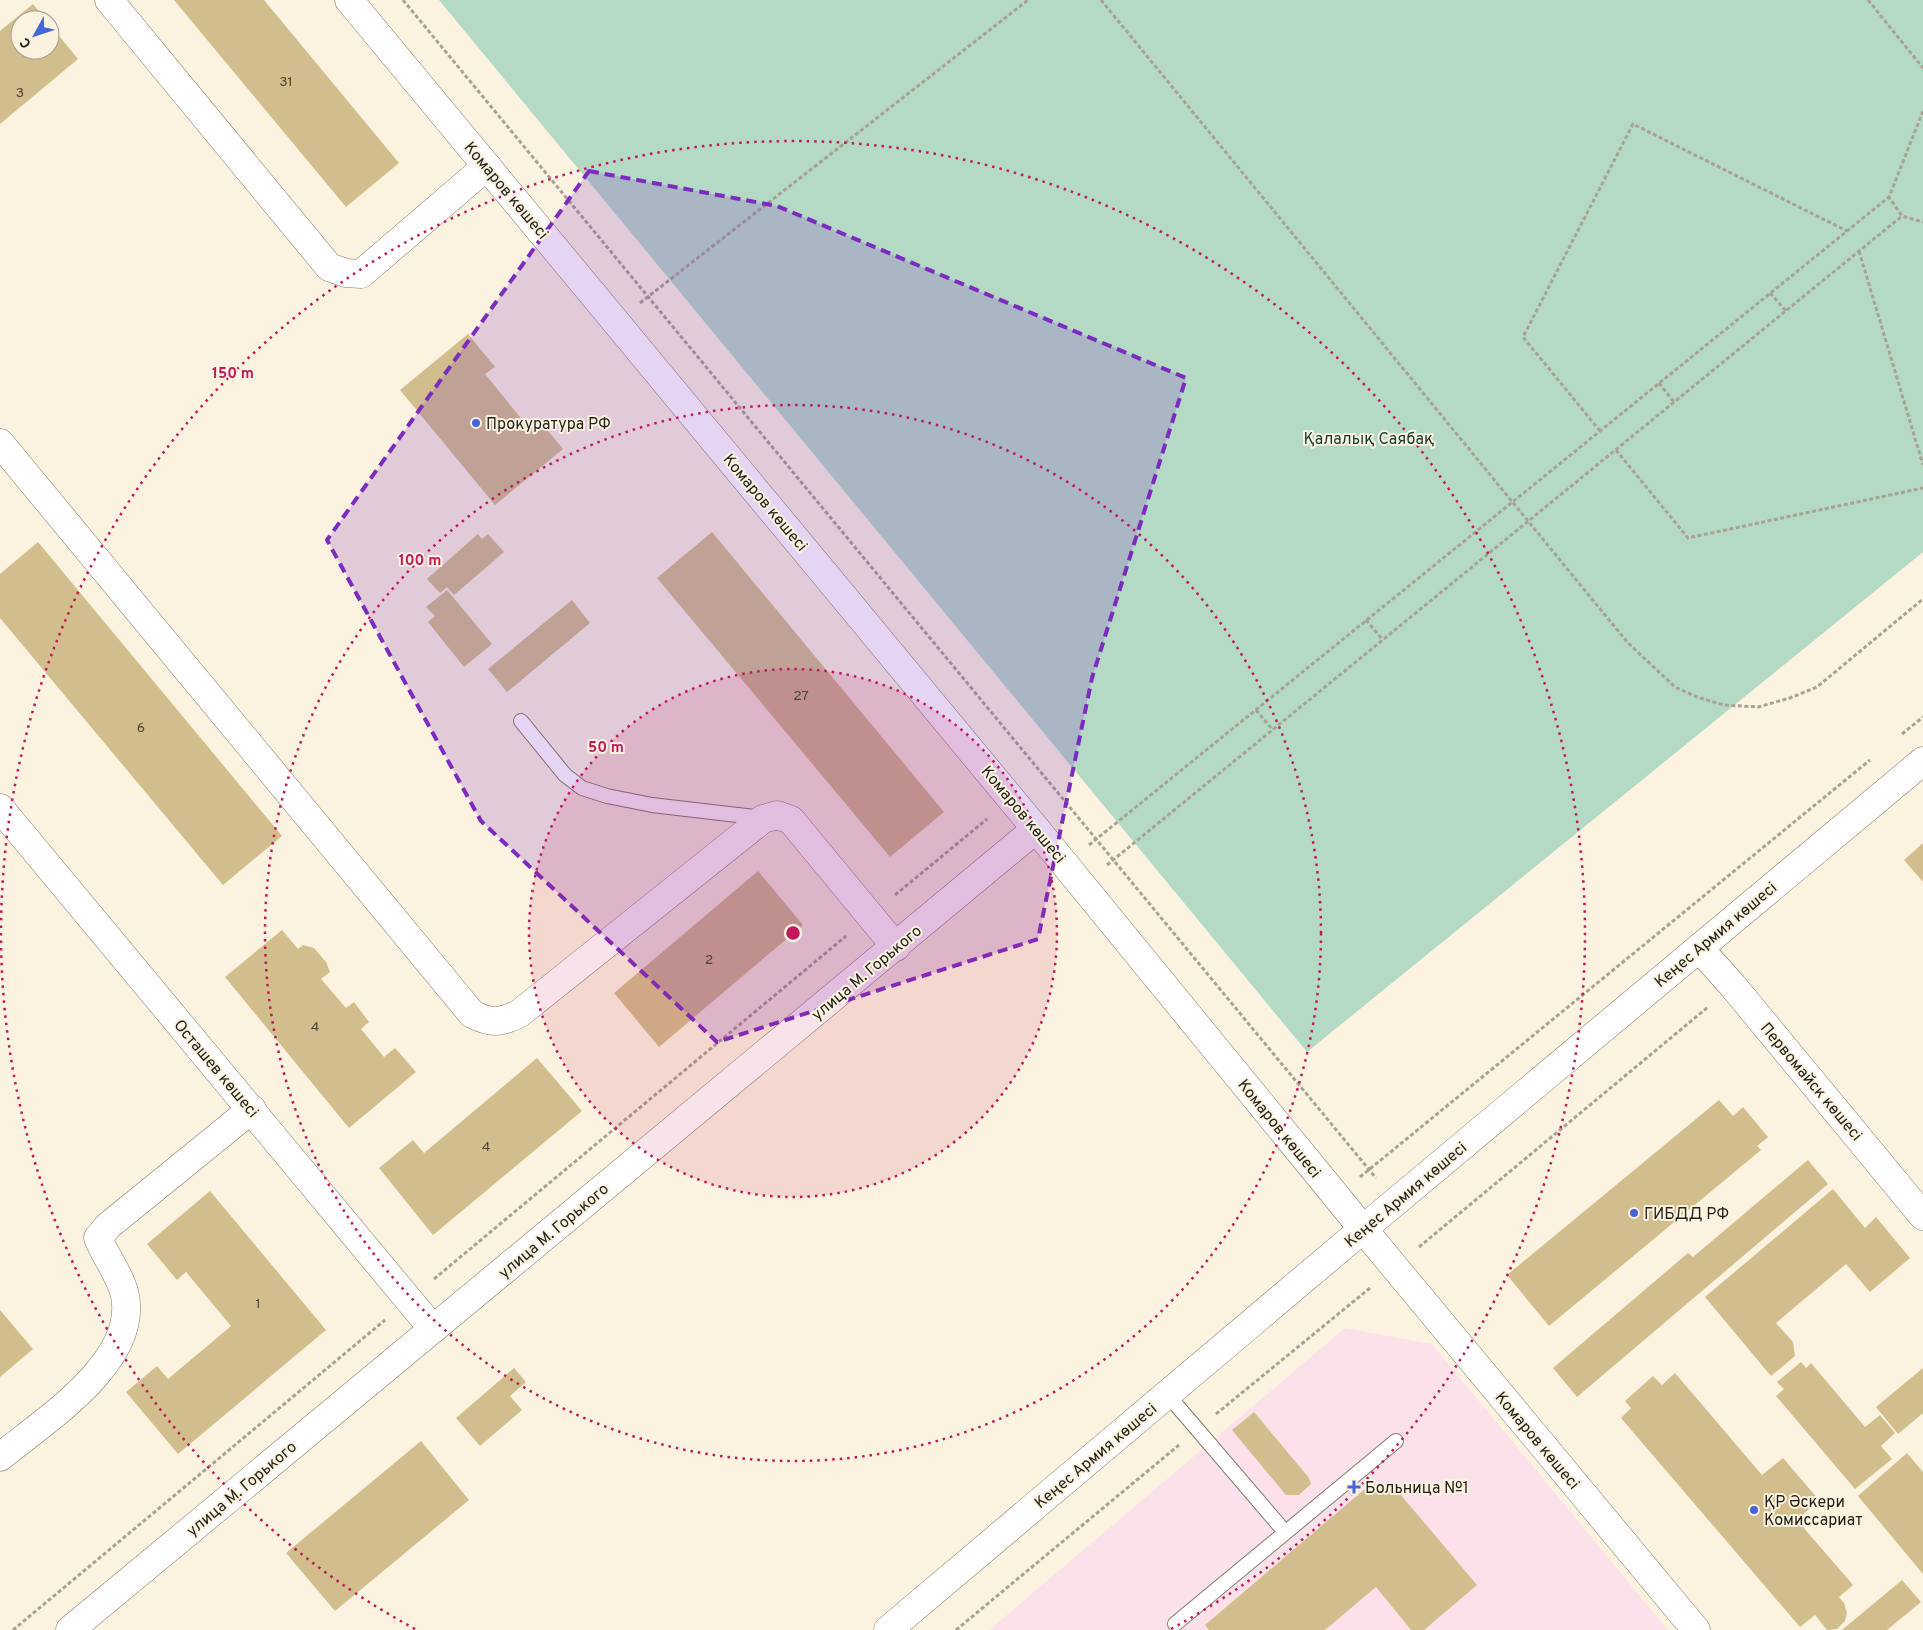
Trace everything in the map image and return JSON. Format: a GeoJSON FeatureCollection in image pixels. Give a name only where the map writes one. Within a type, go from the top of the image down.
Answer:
{"type":"FeatureCollection","features":[{"type":"Feature","properties":{"kind":"street"},"geometry":{"type":"LineString","coordinates":[[109,0],[329,267],[346,273],[361,274],[487,166]]}},
{"type":"Feature","properties":{"kind":"street","name":"Комаров көшесі"},"geometry":{"type":"LineString","coordinates":[[349,0],[1065,864],[1394,1267],[1696,1630]]}},
{"type":"Feature","properties":{"kind":"street"},"geometry":{"type":"LineString","coordinates":[[0,443],[472,1014],[486,1021],[505,1021],[520,1013],[764,818],[777,815],[791,820],[896,947]]}},
{"type":"Feature","properties":{"kind":"street","name":"Кеңес Армия көшесі"},"geometry":{"type":"LineString","coordinates":[[888,1630],[1363,1229],[1923,761]]}},
{"type":"Feature","properties":{"kind":"street","name":"Осташев көшесі"},"geometry":{"type":"LineString","coordinates":[[2,816],[252,1109],[433,1329]]}},
{"type":"Feature","properties":{"kind":"street","name":"улица М. Горького"},"geometry":{"type":"LineString","coordinates":[[70,1630],[1036,829]]}},
{"type":"Feature","properties":{"kind":"street","name":"Первомайск көшесі"},"geometry":{"type":"LineString","coordinates":[[1698,948],[1733,986],[1923,1216]]}},
{"type":"Feature","properties":{"kind":"street"},"geometry":{"type":"LineString","coordinates":[[0,1457],[92,1381],[113,1353],[125,1329],[126,1296],[98,1238],[108,1226],[252,1109]]}},
{"type":"Feature","properties":{"kind":"lane"},"geometry":{"type":"LineString","coordinates":[[521,721],[565,775],[582,788],[607,796],[652,805],[764,818]]}},
{"type":"Feature","properties":{"kind":"lane"},"geometry":{"type":"LineString","coordinates":[[1167,1394],[1285,1532]]}},
{"type":"Feature","properties":{"kind":"lane"},"geometry":{"type":"LineString","coordinates":[[1175,1624],[1396,1440]]}},
{"type":"Feature","properties":{"kind":"path"},"geometry":{"type":"LineString","coordinates":[[403,0],[1396,1202]]}},
{"type":"Feature","properties":{"kind":"path"},"geometry":{"type":"LineString","coordinates":[[616,322],[1028,0]]}},
{"type":"Feature","properties":{"kind":"path"},"geometry":{"type":"LineString","coordinates":[[1101,0],[1628,643],[1648,664],[1675,687],[1697,697],[1724,705],[1758,707],[1790,698],[1816,687],[1923,599]]}},
{"type":"Feature","properties":{"kind":"path"},"geometry":{"type":"LineString","coordinates":[[1868,0],[1923,68]]}},
{"type":"Feature","properties":{"kind":"path"},"geometry":{"type":"LineString","coordinates":[[1065,864],[1889,197],[1923,111]]}},
{"type":"Feature","properties":{"kind":"path"},"geometry":{"type":"LineString","coordinates":[[1600,431],[1523,337],[1632,124],[1847,230]]}},
{"type":"Feature","properties":{"kind":"path"},"geometry":{"type":"LineString","coordinates":[[1889,197],[1902,216],[1923,222]]}},
{"type":"Feature","properties":{"kind":"path"},"geometry":{"type":"LineString","coordinates":[[1082,886],[1902,216]]}},
{"type":"Feature","properties":{"kind":"path"},"geometry":{"type":"LineString","coordinates":[[1859,251],[1923,465]]}},
{"type":"Feature","properties":{"kind":"path"},"geometry":{"type":"LineString","coordinates":[[1770,293],[1786,311]]}},
{"type":"Feature","properties":{"kind":"path"},"geometry":{"type":"LineString","coordinates":[[1659,383],[1674,402]]}},
{"type":"Feature","properties":{"kind":"path"},"geometry":{"type":"LineString","coordinates":[[1616,450],[1688,538],[1923,488]]}},
{"type":"Feature","properties":{"kind":"path"},"geometry":{"type":"LineString","coordinates":[[1366,620],[1383,640]]}},
{"type":"Feature","properties":{"kind":"path"},"geometry":{"type":"LineString","coordinates":[[1256,710],[1272,730]]}},
{"type":"Feature","properties":{"kind":"path"},"geometry":{"type":"LineString","coordinates":[[1900,735],[1923,716]]}},
{"type":"Feature","properties":{"kind":"path"},"geometry":{"type":"LineString","coordinates":[[1337,1197],[1877,754]]}},
{"type":"Feature","properties":{"kind":"path"},"geometry":{"type":"LineString","coordinates":[[13,1630],[1011,799]]}},
{"type":"Feature","properties":{"kind":"path"},"geometry":{"type":"LineString","coordinates":[[956,1630],[1733,986]]}},
{"type":"Feature","properties":{"kind":"highlighted area"},"geometry":{"type":"Polygon","coordinates":[[[589,171],[777,206],[1186,378],[1092,678],[1038,939],[717,1042],[481,821],[327,540],[589,171]]]}},
{"type":"Feature","properties":{"kind":"shaded area","name":"Больница №1"},"geometry":{"type":"Polygon","coordinates":[[[1345,1328],[1432,1344],[1668,1630],[989,1630],[1345,1328]]]}},
{"type":"Feature","properties":{"kind":"green space","name":"Қалалық Саябақ"},"geometry":{"type":"Polygon","coordinates":[[[439,0],[1923,0],[1923,552],[1307,1052],[439,0]]]}},
{"type":"Feature","properties":{"kind":"building"},"geometry":{"type":"Polygon","coordinates":[[[174,0],[264,0],[399,163],[346,207],[174,0]]]}},
{"type":"Feature","properties":{"kind":"building"},"geometry":{"type":"Polygon","coordinates":[[[33,4],[38,10],[26,10],[33,4]]]}},
{"type":"Feature","properties":{"kind":"building"},"geometry":{"type":"Polygon","coordinates":[[[10,23],[10,60],[60,60],[60,37],[78,59],[0,124],[0,31],[10,23]]]}},
{"type":"Feature","properties":{"kind":"building","name":"Прокуратура РФ"},"geometry":{"type":"Polygon","coordinates":[[[468,334],[495,367],[485,374],[528,427],[538,419],[563,449],[495,505],[400,390],[468,334]]]}},
{"type":"Feature","properties":{"kind":"building"},"geometry":{"type":"Polygon","coordinates":[[[712,532],[944,812],[890,857],[657,578],[712,532]]]}},
{"type":"Feature","properties":{"kind":"building"},"geometry":{"type":"Polygon","coordinates":[[[478,534],[482,539],[488,534],[504,552],[454,595],[447,587],[440,593],[427,579],[478,534]]]}},
{"type":"Feature","properties":{"kind":"building"},"geometry":{"type":"Polygon","coordinates":[[[38,542],[282,836],[223,885],[0,618],[0,574],[38,542]]]}},
{"type":"Feature","properties":{"kind":"building"},"geometry":{"type":"Polygon","coordinates":[[[447,590],[492,644],[464,667],[428,622],[435,616],[426,607],[447,590]]]}},
{"type":"Feature","properties":{"kind":"building"},"geometry":{"type":"Polygon","coordinates":[[[572,600],[590,623],[507,692],[488,669],[572,600]]]}},
{"type":"Feature","properties":{"kind":"building"},"geometry":{"type":"Polygon","coordinates":[[[1923,843],[1923,882],[1904,860],[1923,843]]]}},
{"type":"Feature","properties":{"kind":"building"},"geometry":{"type":"Polygon","coordinates":[[[758,871],[803,925],[659,1047],[614,993],[758,871]]]}},
{"type":"Feature","properties":{"kind":"building"},"geometry":{"type":"Polygon","coordinates":[[[282,930],[298,949],[303,945],[314,948],[326,962],[330,972],[321,979],[346,1008],[354,1002],[369,1022],[361,1029],[384,1057],[395,1048],[416,1072],[349,1128],[225,977],[282,930]]]}},
{"type":"Feature","properties":{"kind":"building"},"geometry":{"type":"Polygon","coordinates":[[[537,1058],[582,1111],[433,1235],[379,1168],[413,1140],[424,1153],[537,1058]]]}},
{"type":"Feature","properties":{"kind":"building","name":"ГИБДД РФ"},"geometry":{"type":"Polygon","coordinates":[[[1719,1100],[1733,1116],[1743,1107],[1768,1137],[1757,1146],[1761,1150],[1549,1326],[1507,1275],[1719,1100]]]}},
{"type":"Feature","properties":{"kind":"building"},"geometry":{"type":"Polygon","coordinates":[[[1808,1160],[1828,1184],[1577,1397],[1553,1368],[1688,1253],[1693,1257],[1808,1160]]]}},
{"type":"Feature","properties":{"kind":"building"},"geometry":{"type":"Polygon","coordinates":[[[1833,1189],[1865,1228],[1876,1217],[1910,1258],[1870,1292],[1846,1264],[1776,1323],[1793,1342],[1795,1356],[1771,1376],[1705,1297],[1833,1189]]]}},
{"type":"Feature","properties":{"kind":"building"},"geometry":{"type":"Polygon","coordinates":[[[210,1191],[326,1330],[178,1454],[126,1392],[157,1366],[168,1379],[231,1326],[186,1272],[177,1280],[147,1244],[210,1191]]]}},
{"type":"Feature","properties":{"kind":"building"},"geometry":{"type":"Polygon","coordinates":[[[0,1310],[33,1349],[0,1377],[0,1310]]]}},
{"type":"Feature","properties":{"kind":"building"},"geometry":{"type":"Polygon","coordinates":[[[1801,1362],[1806,1368],[1811,1363],[1865,1427],[1880,1415],[1895,1433],[1881,1446],[1892,1459],[1855,1489],[1776,1396],[1784,1389],[1777,1382],[1801,1362]]]}},
{"type":"Feature","properties":{"kind":"building"},"geometry":{"type":"Polygon","coordinates":[[[514,1368],[526,1382],[510,1396],[522,1410],[480,1446],[456,1418],[514,1368]]]}},
{"type":"Feature","properties":{"kind":"building"},"geometry":{"type":"Polygon","coordinates":[[[1923,1368],[1923,1413],[1898,1434],[1876,1407],[1923,1368]]]}},
{"type":"Feature","properties":{"kind":"building","name":"ҚР Әскери Комиссариат"},"geometry":{"type":"Polygon","coordinates":[[[1675,1373],[1762,1475],[1783,1458],[1819,1500],[1797,1520],[1853,1585],[1839,1597],[1844,1603],[1847,1613],[1845,1621],[1837,1629],[1827,1630],[1815,1615],[1800,1627],[1621,1418],[1631,1408],[1625,1401],[1653,1376],[1662,1385],[1675,1373]]]}},
{"type":"Feature","properties":{"kind":"building"},"geometry":{"type":"Polygon","coordinates":[[[1254,1412],[1309,1478],[1311,1484],[1299,1495],[1286,1495],[1232,1430],[1254,1412]]]}},
{"type":"Feature","properties":{"kind":"building"},"geometry":{"type":"Polygon","coordinates":[[[421,1441],[469,1500],[335,1611],[286,1553],[421,1441]]]}},
{"type":"Feature","properties":{"kind":"building"},"geometry":{"type":"Polygon","coordinates":[[[1907,1453],[1923,1472],[1923,1574],[1858,1496],[1907,1453]]]}},
{"type":"Feature","properties":{"kind":"building"},"geometry":{"type":"Polygon","coordinates":[[[1389,1481],[1477,1585],[1424,1630],[1411,1630],[1376,1587],[1325,1630],[1209,1630],[1205,1625],[1373,1482],[1380,1489],[1389,1481]]]}},
{"type":"Feature","properties":{"kind":"building"},"geometry":{"type":"Polygon","coordinates":[[[1902,1580],[1921,1602],[1887,1630],[1842,1630],[1902,1580]]]}},
{"type":"Feature","properties":{"kind":"place","name":"Прокуратура РФ"},"geometry":{"type":"Point","coordinates":[476,423]}},
{"type":"Feature","properties":{"kind":"place","name":"ГИБДД РФ"},"geometry":{"type":"Point","coordinates":[1634,1213]}},
{"type":"Feature","properties":{"kind":"place","name":"Больница №1"},"geometry":{"type":"Point","coordinates":[1354,1487]}},
{"type":"Feature","properties":{"kind":"place","name":"ҚР Әскери Комиссариат"},"geometry":{"type":"Point","coordinates":[1754,1510]}}]}
